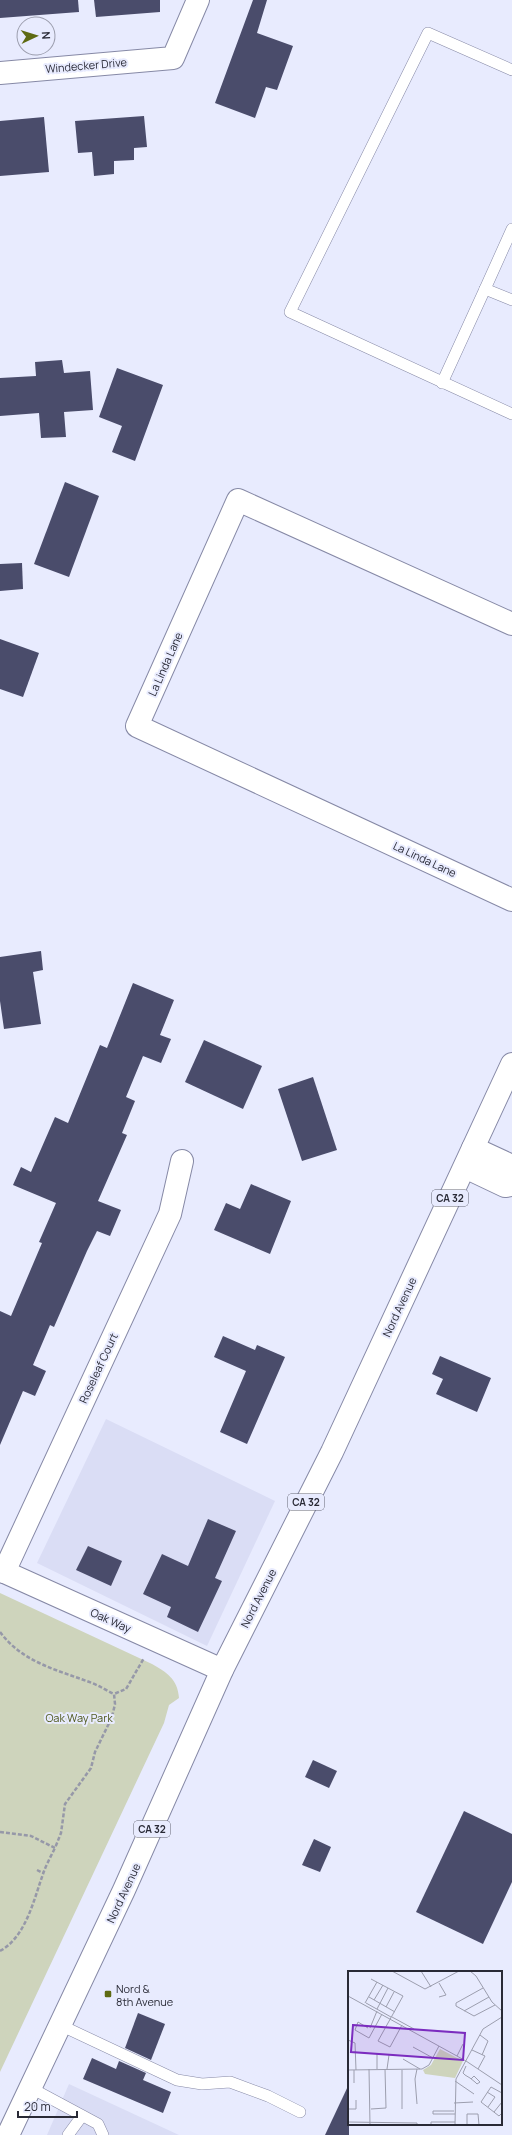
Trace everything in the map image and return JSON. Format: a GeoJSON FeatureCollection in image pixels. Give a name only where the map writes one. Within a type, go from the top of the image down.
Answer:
{"type":"FeatureCollection","features":[{"type":"Feature","properties":{"kind":"street","name":"Windecker Drive"},"geometry":{"type":"LineString","coordinates":[[0,73],[173,58],[198,0]]}},
{"type":"Feature","properties":{"kind":"street","name":"La Linda Lane"},"geometry":{"type":"LineString","coordinates":[[512,624],[238,500],[137,726],[512,900]]}},
{"type":"Feature","properties":{"kind":"street","name":"Nord Avenue"},"geometry":{"type":"LineString","coordinates":[[8,2135],[124,1890],[222,1670],[332,1452],[469,1157],[506,1090],[512,1064]]}},
{"type":"Feature","properties":{"kind":"street"},"geometry":{"type":"LineString","coordinates":[[469,1157],[512,1166]]}},
{"type":"Feature","properties":{"kind":"street"},"geometry":{"type":"LineString","coordinates":[[469,1157],[506,1186],[512,1186]]}},
{"type":"Feature","properties":{"kind":"street","name":"Roseleaf Court"},"geometry":{"type":"LineString","coordinates":[[2,1571],[170,1214],[182,1161]]}},
{"type":"Feature","properties":{"kind":"street","name":"Oak Way"},"geometry":{"type":"LineString","coordinates":[[2,1571],[222,1670]]}},
{"type":"Feature","properties":{"kind":"lane"},"geometry":{"type":"LineString","coordinates":[[512,70],[428,33],[290,312],[512,414]]}},
{"type":"Feature","properties":{"kind":"lane"},"geometry":{"type":"LineString","coordinates":[[442,383],[512,229]]}},
{"type":"Feature","properties":{"kind":"lane"},"geometry":{"type":"LineString","coordinates":[[485,289],[512,300]]}},
{"type":"Feature","properties":{"kind":"lane"},"geometry":{"type":"LineString","coordinates":[[60,2025],[177,2080],[202,2084],[230,2082],[268,2096],[300,2112]]}},
{"type":"Feature","properties":{"kind":"lane"},"geometry":{"type":"LineString","coordinates":[[30,2088],[98,2124],[103,2135]]}},
{"type":"Feature","properties":{"kind":"lane"},"geometry":{"type":"LineString","coordinates":[[71,2134],[82,2116]]}},
{"type":"Feature","properties":{"kind":"path"},"geometry":{"type":"LineString","coordinates":[[0,1632],[33,1661],[58,1672],[94,1684],[114,1694],[126,1689],[144,1657]]}},
{"type":"Feature","properties":{"kind":"path"},"geometry":{"type":"LineString","coordinates":[[0,1950],[8,1946],[19,1933],[30,1911],[43,1873],[61,1833],[65,1804],[91,1768],[95,1752],[112,1717],[115,1704],[114,1694]]}},
{"type":"Feature","properties":{"kind":"path"},"geometry":{"type":"LineString","coordinates":[[0,1832],[31,1836],[55,1848]]}},
{"type":"Feature","properties":{"kind":"path"},"geometry":{"type":"LineString","coordinates":[[36,1870],[43,1873]]}},
{"type":"Feature","properties":{"kind":"shaded area"},"geometry":{"type":"Polygon","coordinates":[[[106,1419],[275,1501],[207,1646],[37,1563],[106,1419]]]}},
{"type":"Feature","properties":{"kind":"shaded area"},"geometry":{"type":"Polygon","coordinates":[[[69,2084],[179,2135],[47,2135],[69,2084]]]}},
{"type":"Feature","properties":{"kind":"green space","name":"Oak Way Park"},"geometry":{"type":"Polygon","coordinates":[[[0,1593],[152,1664],[166,1673],[174,1681],[179,1698],[169,1705],[164,1723],[0,2072],[0,1593]]]}},
{"type":"Feature","properties":{"kind":"building"},"geometry":{"type":"Polygon","coordinates":[[[0,0],[78,0],[79,12],[0,18],[0,0]]]}},
{"type":"Feature","properties":{"kind":"building"},"geometry":{"type":"Polygon","coordinates":[[[94,0],[160,0],[160,12],[96,17],[94,0]]]}},
{"type":"Feature","properties":{"kind":"building"},"geometry":{"type":"Polygon","coordinates":[[[253,0],[267,0],[257,33],[293,46],[277,90],[266,87],[255,118],[215,103],[253,0]]]}},
{"type":"Feature","properties":{"kind":"building"},"geometry":{"type":"Polygon","coordinates":[[[144,116],[147,147],[134,148],[134,160],[114,161],[114,174],[94,176],[92,152],[78,153],[75,121],[144,116]]]}},
{"type":"Feature","properties":{"kind":"building"},"geometry":{"type":"Polygon","coordinates":[[[44,117],[49,172],[0,176],[0,121],[44,117]]]}},
{"type":"Feature","properties":{"kind":"building"},"geometry":{"type":"Polygon","coordinates":[[[62,360],[64,373],[90,371],[93,410],[64,412],[66,437],[41,438],[39,413],[0,416],[0,378],[36,376],[35,362],[62,360]]]}},
{"type":"Feature","properties":{"kind":"building"},"geometry":{"type":"Polygon","coordinates":[[[117,368],[163,385],[135,461],[112,452],[122,426],[99,417],[117,368]]]}},
{"type":"Feature","properties":{"kind":"building"},"geometry":{"type":"Polygon","coordinates":[[[65,482],[99,496],[69,577],[34,564],[65,482]]]}},
{"type":"Feature","properties":{"kind":"building"},"geometry":{"type":"Polygon","coordinates":[[[22,563],[23,589],[0,591],[0,564],[22,563]]]}},
{"type":"Feature","properties":{"kind":"building"},"geometry":{"type":"Polygon","coordinates":[[[0,639],[39,653],[23,697],[0,689],[0,639]]]}},
{"type":"Feature","properties":{"kind":"building"},"geometry":{"type":"Polygon","coordinates":[[[41,951],[43,970],[33,972],[41,1024],[4,1029],[0,1001],[0,957],[41,951]]]}},
{"type":"Feature","properties":{"kind":"building"},"geometry":{"type":"Polygon","coordinates":[[[133,983],[174,1000],[160,1035],[171,1039],[161,1063],[143,1056],[126,1097],[135,1101],[122,1133],[127,1135],[98,1201],[121,1210],[110,1236],[97,1231],[54,1327],[50,1325],[33,1365],[46,1371],[35,1396],[23,1391],[0,1445],[0,1311],[11,1316],[42,1243],[39,1242],[56,1203],[13,1185],[21,1167],[31,1172],[55,1117],[68,1123],[100,1045],[107,1048],[133,983]]]}},
{"type":"Feature","properties":{"kind":"building"},"geometry":{"type":"Polygon","coordinates":[[[204,1040],[262,1066],[243,1109],[185,1082],[204,1040]]]}},
{"type":"Feature","properties":{"kind":"building"},"geometry":{"type":"Polygon","coordinates":[[[313,1077],[337,1150],[302,1161],[278,1089],[313,1077]]]}},
{"type":"Feature","properties":{"kind":"building"},"geometry":{"type":"Polygon","coordinates":[[[251,1184],[291,1201],[270,1254],[214,1230],[226,1203],[240,1209],[251,1184]]]}},
{"type":"Feature","properties":{"kind":"building"},"geometry":{"type":"Polygon","coordinates":[[[223,1336],[255,1350],[257,1345],[285,1357],[247,1444],[220,1432],[246,1371],[214,1357],[223,1336]]]}},
{"type":"Feature","properties":{"kind":"building"},"geometry":{"type":"Polygon","coordinates":[[[440,1356],[491,1378],[477,1412],[436,1394],[443,1379],[432,1374],[440,1356]]]}},
{"type":"Feature","properties":{"kind":"building"},"geometry":{"type":"Polygon","coordinates":[[[208,1519],[236,1531],[215,1578],[222,1581],[198,1632],[167,1617],[171,1607],[143,1594],[162,1554],[188,1566],[208,1519]]]}},
{"type":"Feature","properties":{"kind":"building"},"geometry":{"type":"Polygon","coordinates":[[[88,1546],[122,1561],[111,1586],[76,1570],[88,1546]]]}},
{"type":"Feature","properties":{"kind":"building"},"geometry":{"type":"Polygon","coordinates":[[[313,1760],[337,1771],[329,1788],[305,1777],[313,1760]]]}},
{"type":"Feature","properties":{"kind":"building"},"geometry":{"type":"Polygon","coordinates":[[[464,1811],[512,1834],[512,1882],[483,1944],[416,1912],[464,1811]]]}},
{"type":"Feature","properties":{"kind":"building"},"geometry":{"type":"Polygon","coordinates":[[[314,1839],[331,1847],[320,1872],[302,1865],[314,1839]]]}},
{"type":"Feature","properties":{"kind":"building"},"geometry":{"type":"Polygon","coordinates":[[[138,2013],[165,2024],[151,2060],[125,2048],[138,2013]]]}},
{"type":"Feature","properties":{"kind":"building"},"geometry":{"type":"Polygon","coordinates":[[[92,2058],[116,2069],[119,2061],[146,2073],[143,2080],[171,2092],[163,2113],[83,2079],[92,2058]]]}},
{"type":"Feature","properties":{"kind":"building"},"geometry":{"type":"Polygon","coordinates":[[[348,2086],[349,2135],[325,2135],[348,2086]]]}},
{"type":"Feature","properties":{"kind":"place","name":"Nord & 8th Avenue"},"geometry":{"type":"Point","coordinates":[108,1994]}}]}
